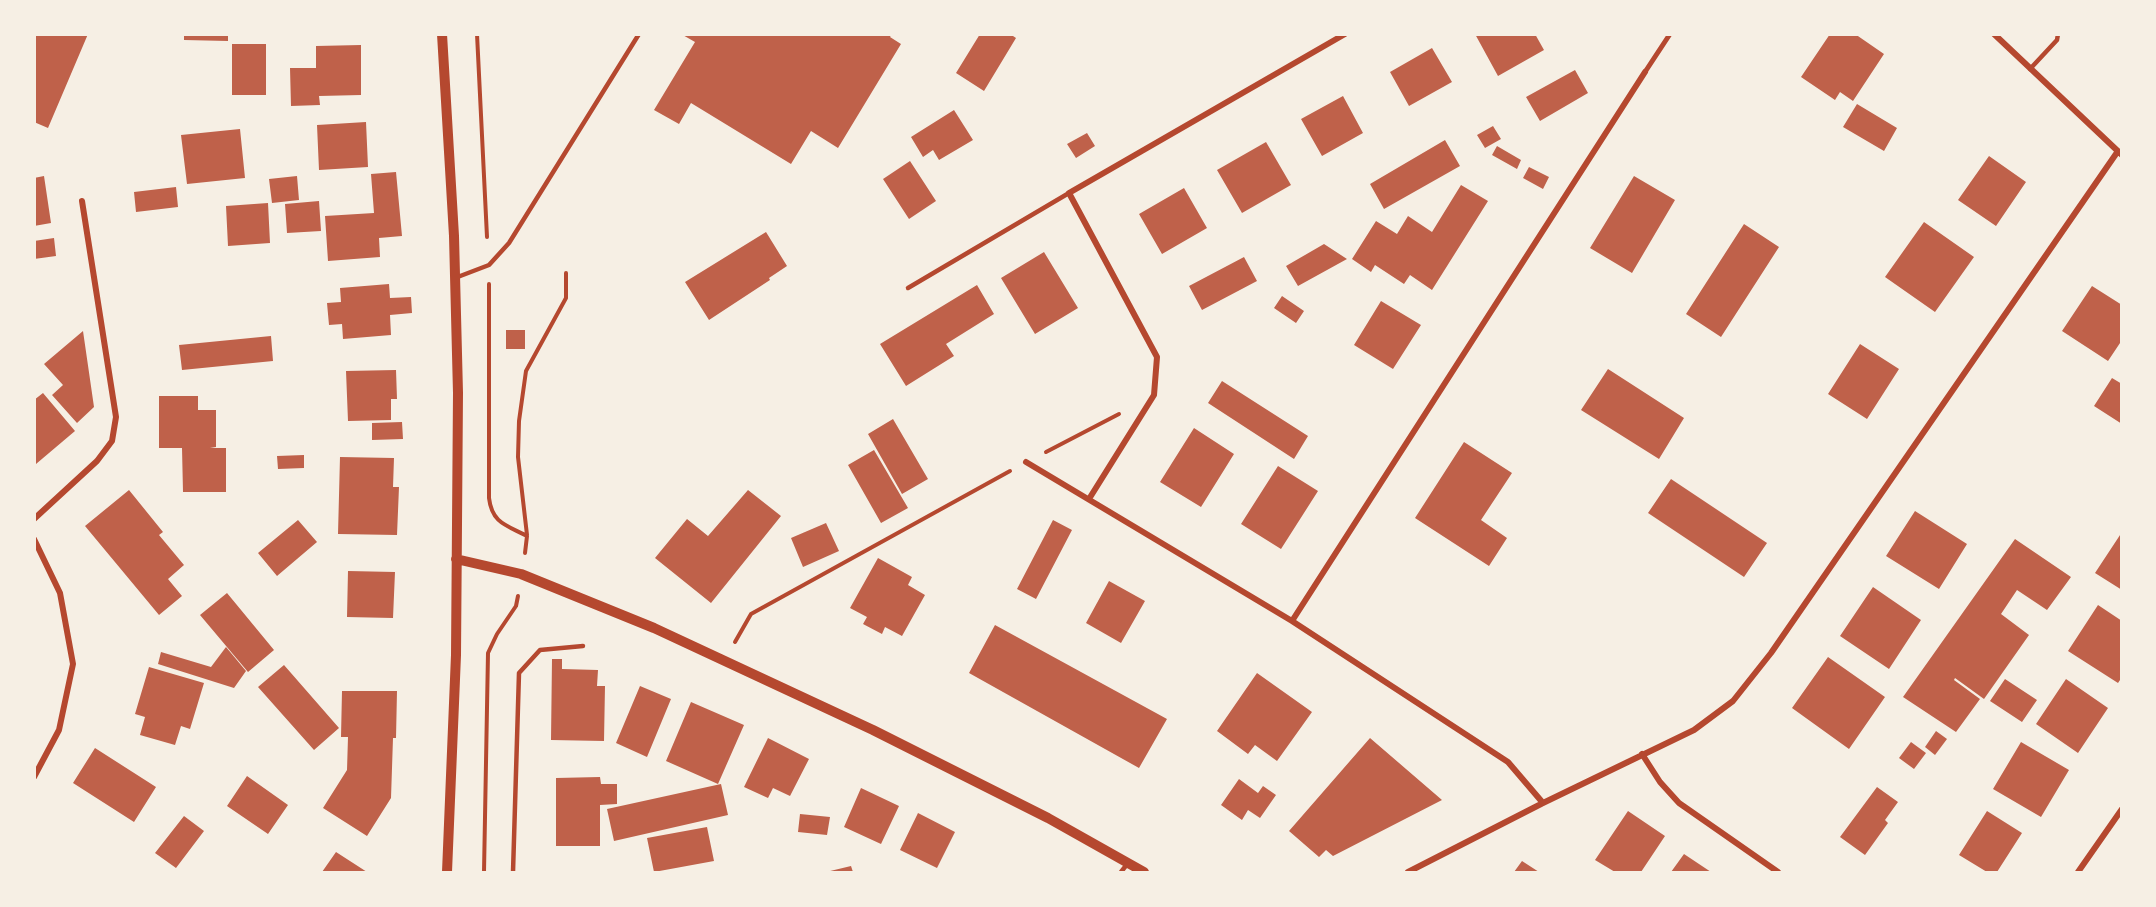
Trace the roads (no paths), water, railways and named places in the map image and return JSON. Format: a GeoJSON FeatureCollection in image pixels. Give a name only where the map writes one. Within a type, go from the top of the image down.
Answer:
{"type":"FeatureCollection","features":[{"type":"Feature","properties":{"kind":"street"},"geometry":{"type":"LineString","coordinates":[[442,34],[455,278],[458,393],[456,655],[447,873]]}},
{"type":"Feature","properties":{"kind":"street"},"geometry":{"type":"LineString","coordinates":[[1089,499],[1154,395],[1157,357],[1069,193],[1345,34]]}},
{"type":"Feature","properties":{"kind":"street"},"geometry":{"type":"LineString","coordinates":[[1292,621],[1670,34]]}},
{"type":"Feature","properties":{"kind":"street"},"geometry":{"type":"LineString","coordinates":[[1408,873],[1543,803],[1694,730],[1721,711],[1746,687],[2120,153],[1994,34]]}},
{"type":"Feature","properties":{"kind":"street"},"geometry":{"type":"LineString","coordinates":[[34,519],[98,461],[112,441],[116,417],[82,201]]}},
{"type":"Feature","properties":{"kind":"street"},"geometry":{"type":"LineString","coordinates":[[1026,462],[1292,621],[1508,762],[1543,803]]}},
{"type":"Feature","properties":{"kind":"street"},"geometry":{"type":"LineString","coordinates":[[34,539],[60,593],[73,664],[59,730],[34,777]]}},
{"type":"Feature","properties":{"kind":"street"},"geometry":{"type":"LineString","coordinates":[[456,559],[531,578],[654,628],[894,741],[1048,818],[1144,873]]}},
{"type":"Feature","properties":{"kind":"street"},"geometry":{"type":"LineString","coordinates":[[1642,754],[1660,782],[1679,803],[1779,873]]}},
{"type":"Feature","properties":{"kind":"street"},"geometry":{"type":"LineString","coordinates":[[2078,873],[2121,809]]}},
{"type":"Feature","properties":{"kind":"lane"},"geometry":{"type":"LineString","coordinates":[[455,278],[489,265],[509,243],[639,34]]}},
{"type":"Feature","properties":{"kind":"lane"},"geometry":{"type":"LineString","coordinates":[[2030,69],[2057,40],[2058,34]]}},
{"type":"Feature","properties":{"kind":"lane"},"geometry":{"type":"LineString","coordinates":[[908,288],[1069,193]]}},
{"type":"Feature","properties":{"kind":"lane"},"geometry":{"type":"LineString","coordinates":[[513,873],[519,673],[540,650],[583,646]]}},
{"type":"Feature","properties":{"kind":"lane"},"geometry":{"type":"LineString","coordinates":[[1121,873],[1128,863]]}}]}
